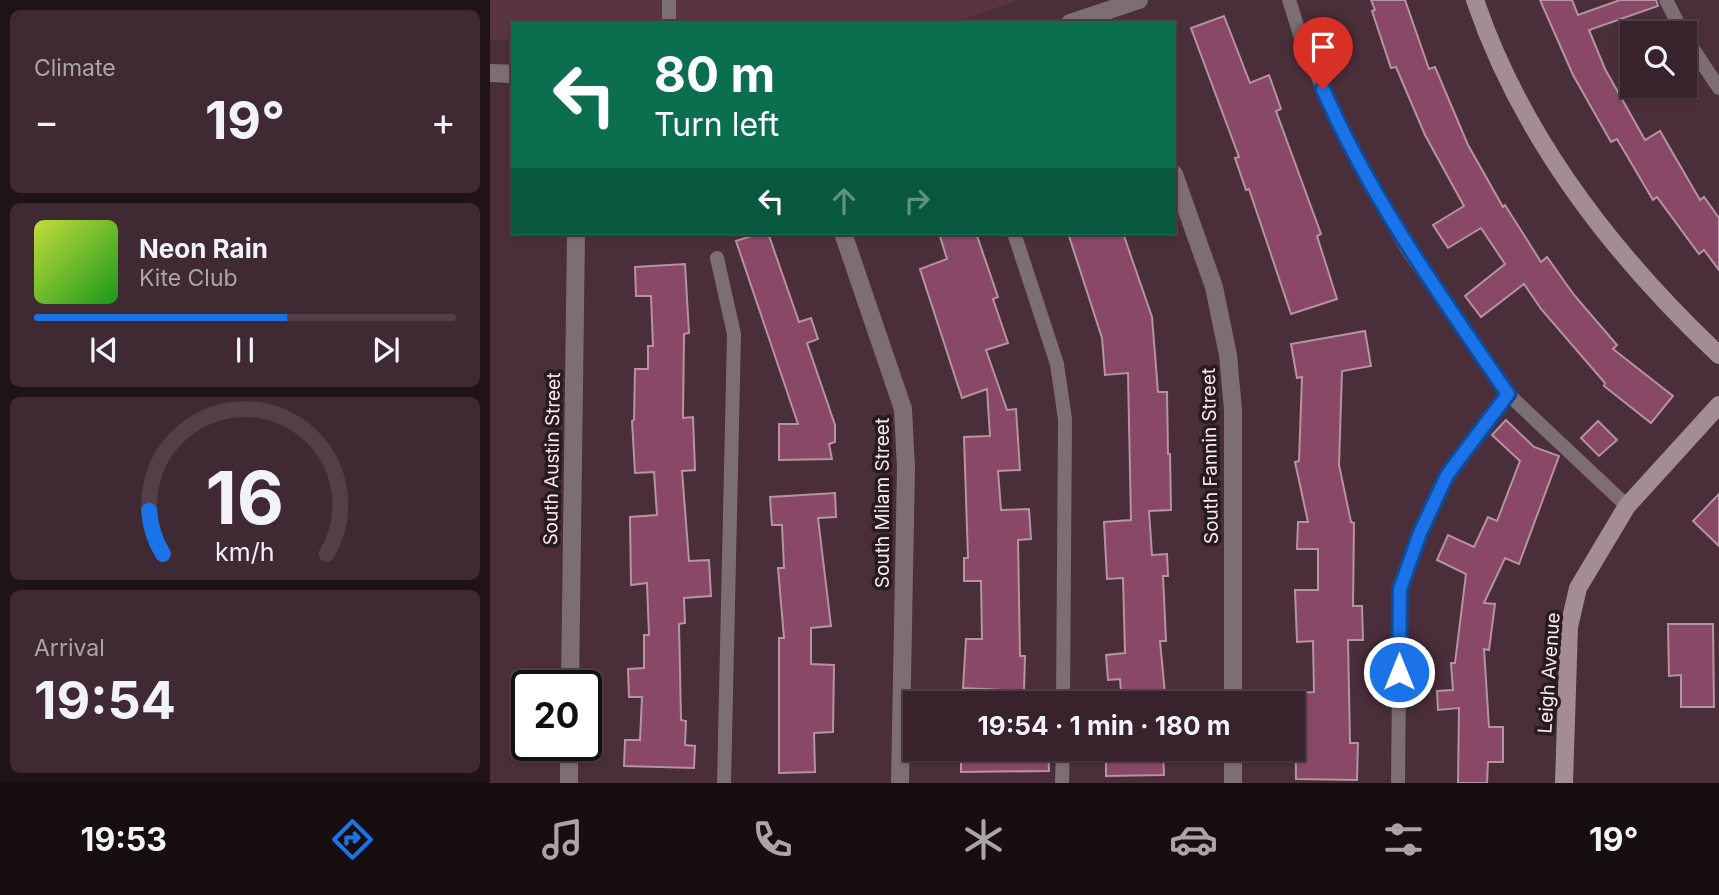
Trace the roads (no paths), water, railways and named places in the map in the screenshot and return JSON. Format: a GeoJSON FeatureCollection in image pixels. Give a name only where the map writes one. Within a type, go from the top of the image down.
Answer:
{"type":"FeatureCollection","features":[{"type":"Feature","properties":{"kind":"street"},"geometry":{"type":"LineString","coordinates":[[1475,0],[1527,114],[1573,191],[1626,261],[1719,355]]}},
{"type":"Feature","properties":{"kind":"street"},"geometry":{"type":"LineString","coordinates":[[1077,21],[1129,7]]}},
{"type":"Feature","properties":{"kind":"street"},"geometry":{"type":"LineString","coordinates":[[490,73],[511,74]]}},
{"type":"Feature","properties":{"kind":"street","name":"South Fannin Street"},"geometry":{"type":"LineString","coordinates":[[1176,180],[1214,287],[1228,355],[1233,410],[1233,691]]}},
{"type":"Feature","properties":{"kind":"street","name":"South Austin Street"},"geometry":{"type":"LineString","coordinates":[[570,670],[576,235]]}},
{"type":"Feature","properties":{"kind":"street","name":"South Milam Street"},"geometry":{"type":"LineString","coordinates":[[844,235],[903,409],[906,468],[900,783]]}},
{"type":"Feature","properties":{"kind":"street","name":"Leigh Avenue"},"geometry":{"type":"LineString","coordinates":[[1564,783],[1569,627],[1578,588],[1627,506],[1719,405]]}},
{"type":"Feature","properties":{"kind":"street"},"geometry":{"type":"LineString","coordinates":[[569,761],[569,783]]}},
{"type":"Feature","properties":{"kind":"street"},"geometry":{"type":"LineString","coordinates":[[1233,761],[1233,783]]}},
{"type":"Feature","properties":{"kind":"lane"},"geometry":{"type":"LineString","coordinates":[[669,0],[669,21]]}},
{"type":"Feature","properties":{"kind":"lane"},"geometry":{"type":"LineString","coordinates":[[1289,0],[1301,38],[1345,139],[1407,249],[1508,394],[1627,506]]}},
{"type":"Feature","properties":{"kind":"lane"},"geometry":{"type":"LineString","coordinates":[[1666,0],[1677,21]]}},
{"type":"Feature","properties":{"kind":"lane"},"geometry":{"type":"LineString","coordinates":[[1697,55],[1719,88]]}},
{"type":"Feature","properties":{"kind":"lane"},"geometry":{"type":"LineString","coordinates":[[1015,235],[1057,364],[1065,419],[1063,691]]}},
{"type":"Feature","properties":{"kind":"lane"},"geometry":{"type":"LineString","coordinates":[[717,258],[734,334],[724,783]]}},
{"type":"Feature","properties":{"kind":"lane"},"geometry":{"type":"LineString","coordinates":[[1398,783],[1400,589],[1420,533],[1447,475],[1508,394]]}},
{"type":"Feature","properties":{"kind":"lane"},"geometry":{"type":"LineString","coordinates":[[1062,783],[1063,761]]}}]}
